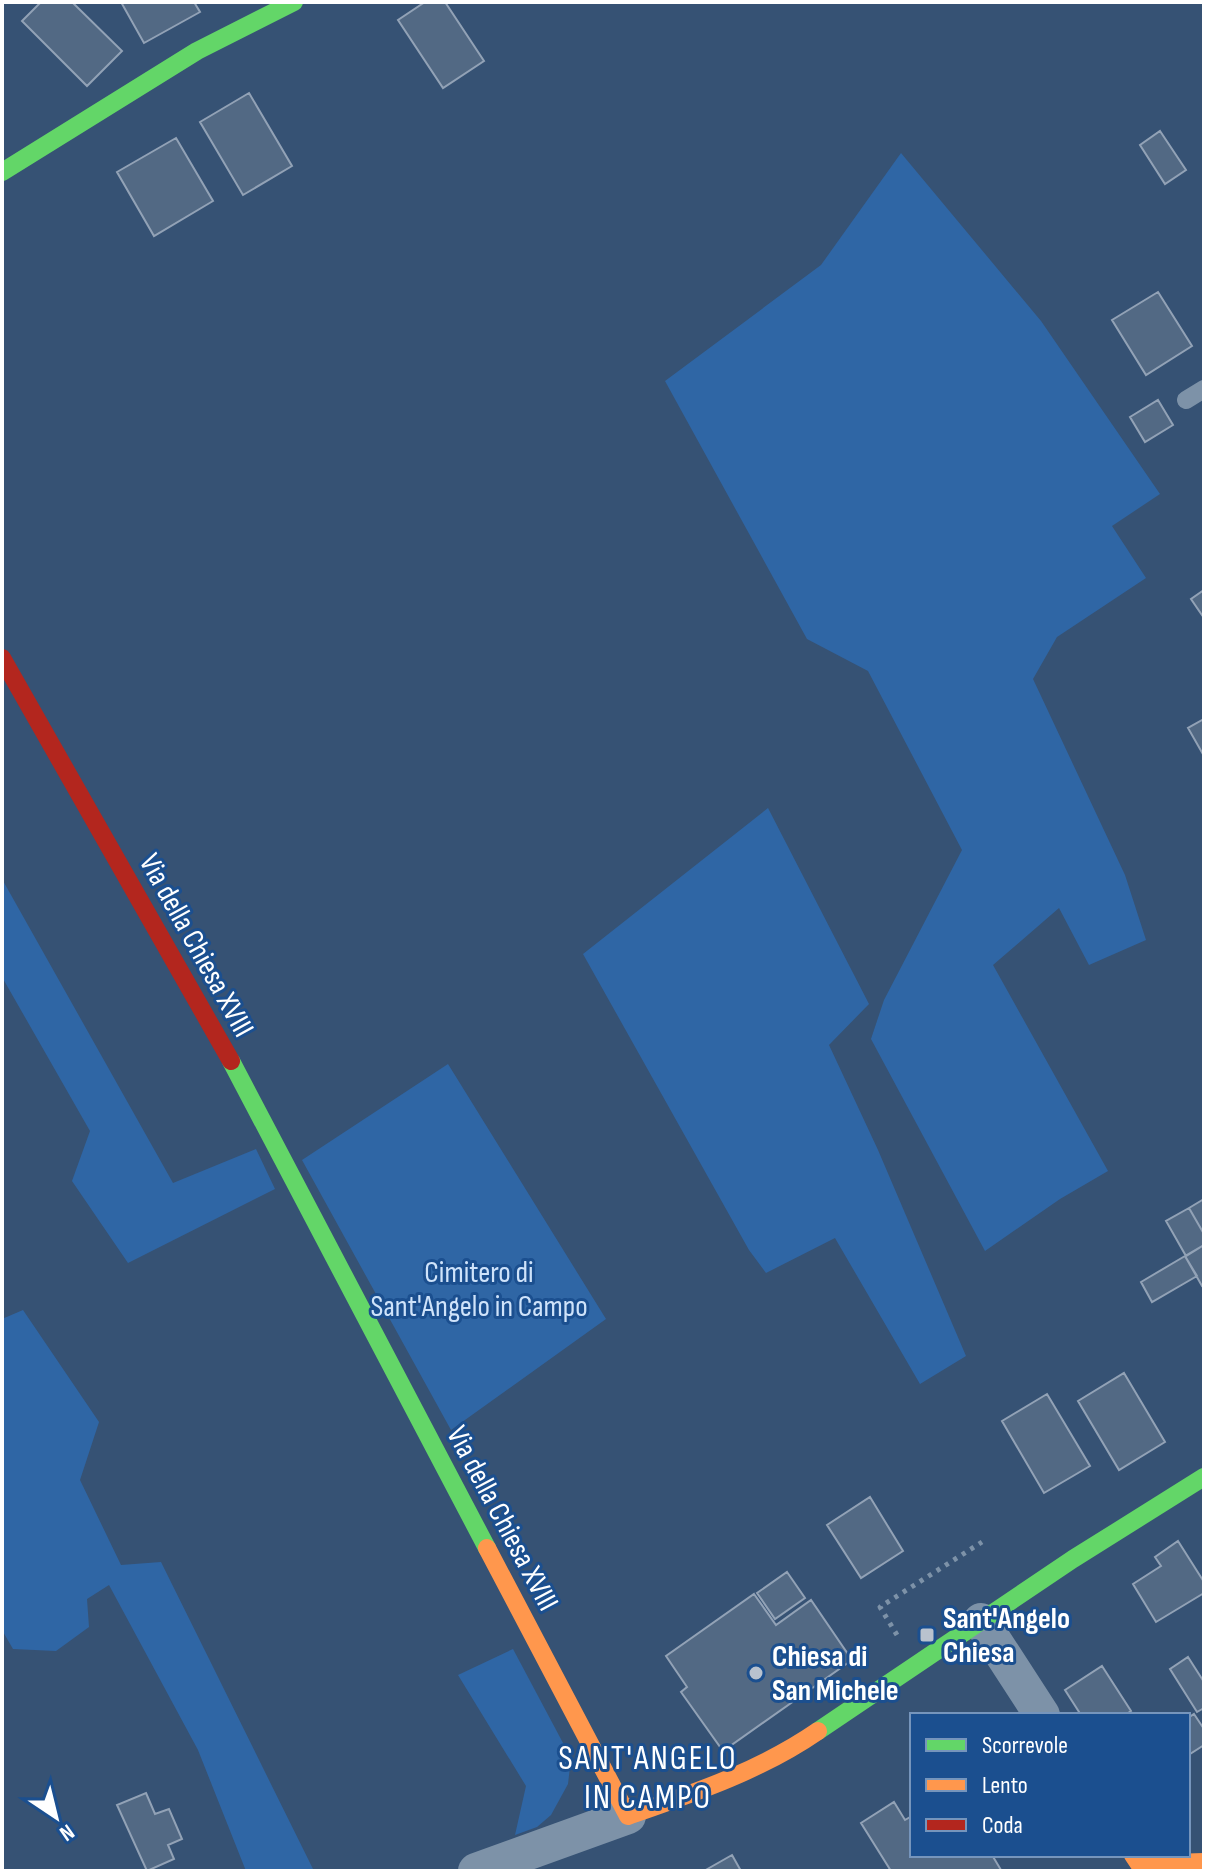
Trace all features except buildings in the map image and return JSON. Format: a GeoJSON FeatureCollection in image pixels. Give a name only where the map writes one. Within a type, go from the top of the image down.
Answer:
{"type":"FeatureCollection","features":[{"type":"Feature","properties":{"kind":"street"},"geometry":{"type":"LineString","coordinates":[[2,172],[197,51],[294,2]]}},
{"type":"Feature","properties":{"kind":"street","name":"Via della Chiesa XVIII"},"geometry":{"type":"LineString","coordinates":[[2,658],[218,1037],[628,1816]]}},
{"type":"Feature","properties":{"kind":"street"},"geometry":{"type":"LineString","coordinates":[[476,1871],[719,1784],[787,1752],[1073,1559],[1204,1477]]}},
{"type":"Feature","properties":{"kind":"street"},"geometry":{"type":"LineString","coordinates":[[981,1621],[1041,1713]]}},
{"type":"Feature","properties":{"kind":"street"},"geometry":{"type":"LineString","coordinates":[[1134,1857],[1139,1864],[1204,1862]]}},
{"type":"Feature","properties":{"kind":"lane"},"geometry":{"type":"LineString","coordinates":[[1186,400],[1204,389]]}},
{"type":"Feature","properties":{"kind":"path"},"geometry":{"type":"LineString","coordinates":[[917,1666],[880,1607],[982,1542]]}},
{"type":"Feature","properties":{"kind":"green space"},"geometry":{"type":"Polygon","coordinates":[[[901,153],[1041,321],[1160,494],[1112,526],[1146,578],[1057,637],[1033,679],[1125,875],[1146,940],[1089,965],[1059,908],[993,965],[1108,1171],[1060,1199],[985,1251],[871,1039],[884,1000],[962,850],[868,671],[807,639],[665,381],[821,265],[901,153]]]}},
{"type":"Feature","properties":{"kind":"green space"},"geometry":{"type":"Polygon","coordinates":[[[768,808],[869,1004],[829,1045],[878,1150],[966,1356],[920,1384],[835,1238],[766,1273],[749,1250],[583,954],[768,808]]]}},
{"type":"Feature","properties":{"kind":"green space"},"geometry":{"type":"Polygon","coordinates":[[[2,879],[173,1183],[256,1149],[275,1189],[128,1263],[72,1181],[90,1131],[2,977],[2,879]]]}},
{"type":"Feature","properties":{"kind":"green space","name":"Cimitero di Sant'Angelo in Campo"},"geometry":{"type":"Polygon","coordinates":[[[448,1064],[606,1319],[451,1430],[302,1160],[448,1064]]]}},
{"type":"Feature","properties":{"kind":"green space"},"geometry":{"type":"Polygon","coordinates":[[[23,1310],[99,1422],[80,1480],[121,1565],[161,1562],[314,1871],[246,1871],[198,1750],[109,1585],[87,1599],[89,1627],[56,1651],[13,1649],[2,1630],[2,1319],[23,1310]]]}},
{"type":"Feature","properties":{"kind":"green space"},"geometry":{"type":"Polygon","coordinates":[[[513,1649],[571,1758],[568,1784],[551,1815],[537,1827],[515,1835],[526,1786],[458,1675],[513,1649]]]}},
{"type":"Feature","properties":{"kind":"traffic: fast"},"geometry":{"type":"LineString","coordinates":[[2,172],[197,51],[294,2]]}},
{"type":"Feature","properties":{"kind":"traffic: fast"},"geometry":{"type":"LineString","coordinates":[[231,1061],[487,1548]]}},
{"type":"Feature","properties":{"kind":"traffic: fast"},"geometry":{"type":"LineString","coordinates":[[818,1731],[1073,1559],[1204,1477]]}},
{"type":"Feature","properties":{"kind":"traffic: slow"},"geometry":{"type":"LineString","coordinates":[[487,1548],[628,1816],[750,1769],[818,1731]]}},
{"type":"Feature","properties":{"kind":"traffic: slow"},"geometry":{"type":"LineString","coordinates":[[1134,1857],[1139,1864],[1204,1862]]}},
{"type":"Feature","properties":{"kind":"traffic: jam"},"geometry":{"type":"LineString","coordinates":[[2,658],[231,1061]]}},
{"type":"Feature","properties":{"kind":"place","name":"Sant'Angelo Chiesa"},"geometry":{"type":"Point","coordinates":[927,1635]}},
{"type":"Feature","properties":{"kind":"place","name":"Chiesa di San Michele"},"geometry":{"type":"Point","coordinates":[756,1673]}},
{"type":"Feature","properties":{"kind":"district","name":"SANT'ANGELO IN CAMPO"},"geometry":{"type":"Point","coordinates":[648,1776]}}]}
